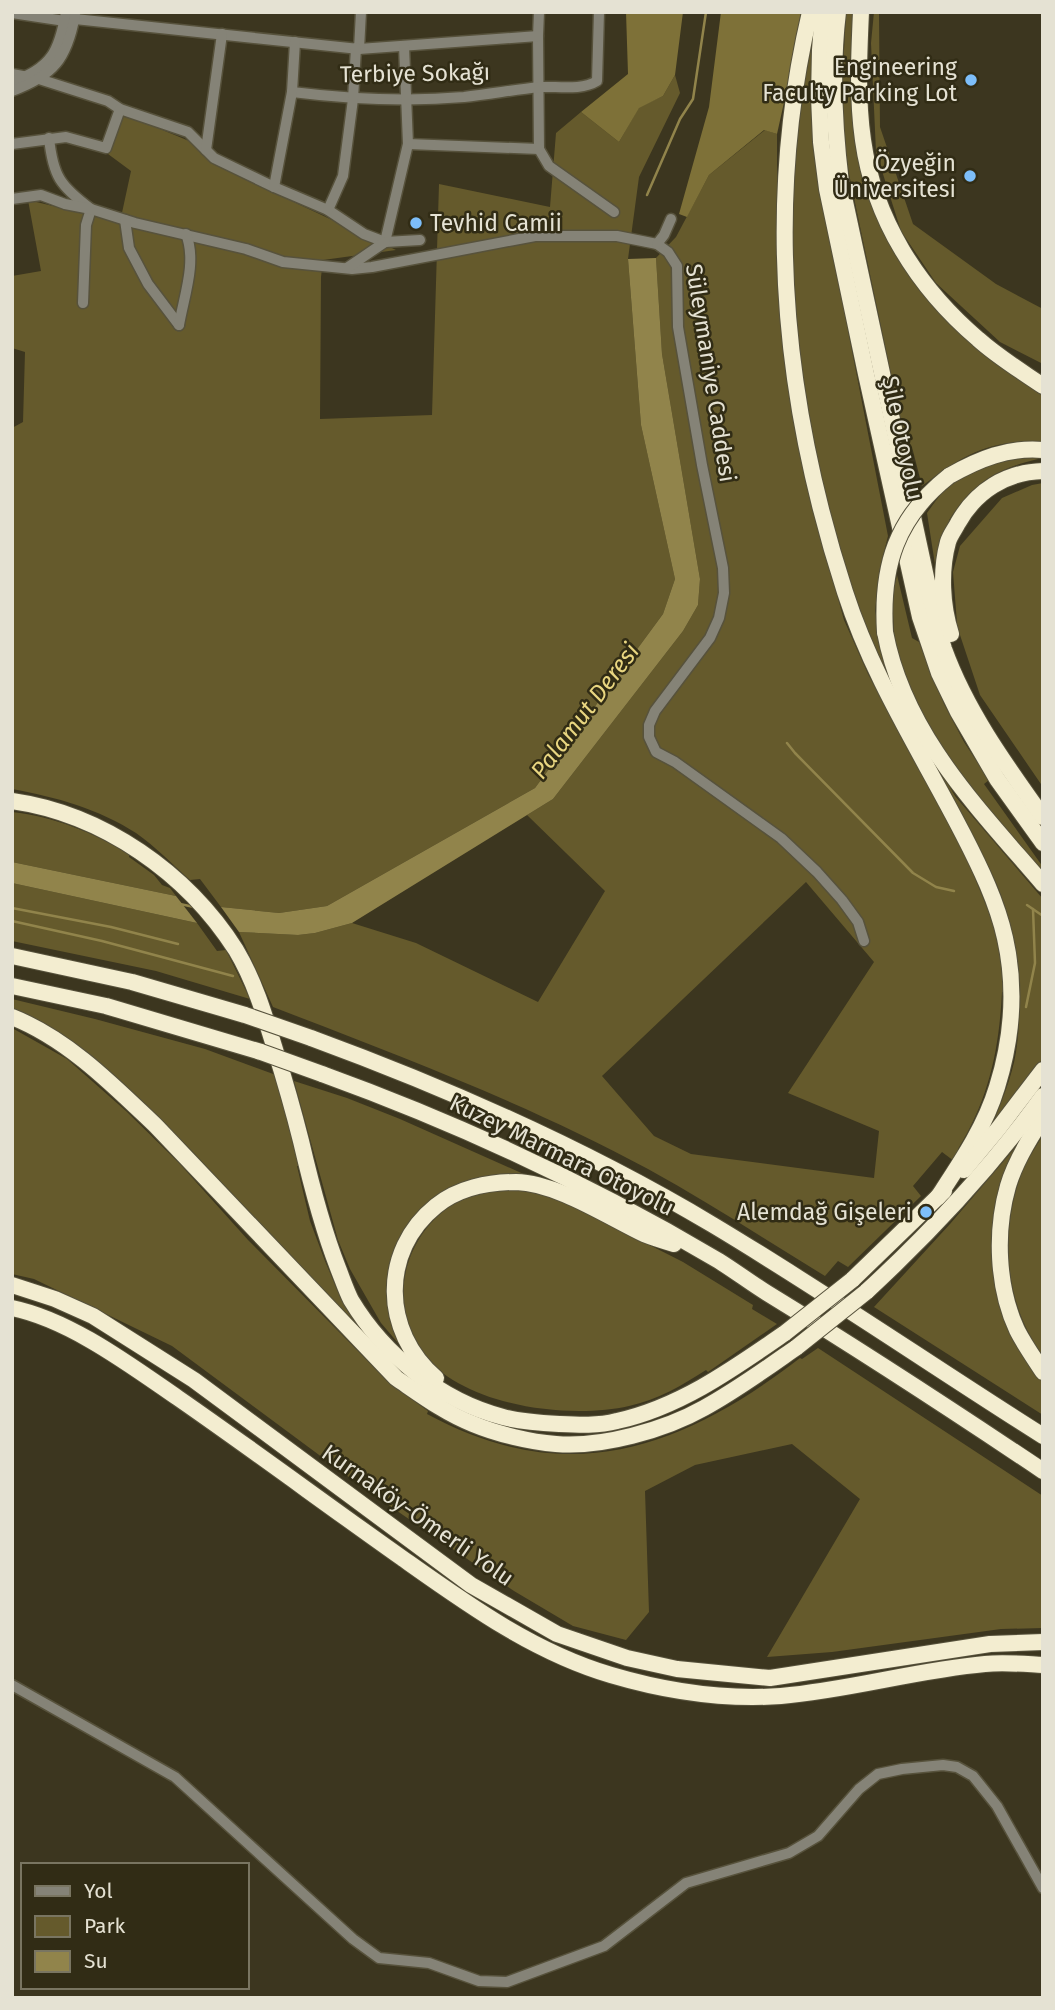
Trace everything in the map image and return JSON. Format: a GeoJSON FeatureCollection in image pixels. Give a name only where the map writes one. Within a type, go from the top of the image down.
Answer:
{"type":"FeatureCollection","features":[{"type":"Feature","properties":{"kind":"highway"},"geometry":{"type":"LineString","coordinates":[[810,12],[794,88],[784,219],[790,338],[811,469],[835,558],[860,635],[899,717],[952,812],[986,882],[1005,937],[1010,971],[1010,1023],[998,1086],[978,1132],[939,1197]]}},
{"type":"Feature","properties":{"kind":"highway","name":"Şile Otoyolu"},"geometry":{"type":"LineString","coordinates":[[823,12],[819,97],[827,189],[920,617],[939,673],[964,723],[997,779],[1043,843]]}},
{"type":"Feature","properties":{"kind":"highway","name":"Şile Otoyolu"},"geometry":{"type":"LineString","coordinates":[[838,12],[834,89],[835,134],[841,183],[929,591],[944,649],[968,703],[998,754],[1043,817]]}},
{"type":"Feature","properties":{"kind":"highway"},"geometry":{"type":"LineString","coordinates":[[861,12],[859,65],[862,139],[875,196],[903,254],[940,302],[978,339],[1043,386]]}},
{"type":"Feature","properties":{"kind":"highway"},"geometry":{"type":"LineString","coordinates":[[1043,450],[1003,452],[967,466],[937,485],[899,537],[887,572],[883,604],[885,632],[900,686],[926,739],[965,793],[1043,884]]}},
{"type":"Feature","properties":{"kind":"highway"},"geometry":{"type":"LineString","coordinates":[[998,754],[964,675],[949,629],[943,572],[949,540],[976,498],[1012,475],[1043,471]]}},
{"type":"Feature","properties":{"kind":"highway"},"geometry":{"type":"LineString","coordinates":[[12,802],[38,805],[72,816],[114,835],[178,880],[212,918],[236,950],[260,1000],[288,1092],[313,1191],[331,1250],[351,1299],[374,1331],[426,1382],[480,1410],[505,1418],[589,1425],[618,1421],[660,1408],[731,1371],[852,1280],[939,1197],[979,1153],[1043,1070]]}},
{"type":"Feature","properties":{"kind":"highway","name":"Kuzey Marmara Otoyolu"},"geometry":{"type":"LineString","coordinates":[[12,956],[132,982],[245,1015],[437,1086],[548,1136],[713,1225],[1043,1436]]}},
{"type":"Feature","properties":{"kind":"highway","name":"Kuzey Marmara Otoyolu"},"geometry":{"type":"LineString","coordinates":[[12,986],[106,1006],[261,1052],[437,1118],[532,1161],[628,1210],[720,1262],[868,1355],[1043,1471]]}},
{"type":"Feature","properties":{"kind":"highway"},"geometry":{"type":"LineString","coordinates":[[12,1017],[64,1046],[115,1087],[156,1126],[396,1378],[441,1409],[473,1424],[503,1434],[557,1444],[609,1441],[664,1427],[735,1390],[797,1347],[866,1292],[911,1251],[1012,1139],[1043,1096]]}},
{"type":"Feature","properties":{"kind":"highway"},"geometry":{"type":"LineString","coordinates":[[1043,1118],[1027,1142],[1008,1185],[1001,1228],[1000,1270],[1017,1330],[1043,1371]]}},
{"type":"Feature","properties":{"kind":"highway"},"geometry":{"type":"LineString","coordinates":[[480,1410],[442,1383],[423,1365],[406,1342],[396,1313],[398,1261],[405,1245],[422,1220],[452,1195],[478,1186],[521,1182],[554,1191],[596,1208],[646,1235],[720,1262]]}},
{"type":"Feature","properties":{"kind":"highway","name":"Kurnaköy-Ömerli Yolu"},"geometry":{"type":"LineString","coordinates":[[12,1285],[55,1299],[93,1316],[194,1380],[471,1585],[557,1634],[627,1658],[677,1669],[770,1678],[990,1644],[1043,1642]]}},
{"type":"Feature","properties":{"kind":"highway","name":"Kurnaköy-Ömerli Yolu"},"geometry":{"type":"LineString","coordinates":[[12,1308],[57,1324],[106,1348],[467,1604],[564,1659],[610,1675],[687,1692],[781,1696],[987,1664],[1043,1665]]}},
{"type":"Feature","properties":{"kind":"street"},"geometry":{"type":"LineString","coordinates":[[328,210],[343,176],[361,12]]}},
{"type":"Feature","properties":{"kind":"street"},"geometry":{"type":"LineString","coordinates":[[539,12],[539,149],[549,166],[614,212]]}},
{"type":"Feature","properties":{"kind":"street","name":"Terbiye Sokağı"},"geometry":{"type":"LineString","coordinates":[[292,92],[353,99],[407,99],[461,97],[540,87],[589,86],[597,81],[599,12]]}},
{"type":"Feature","properties":{"kind":"street"},"geometry":{"type":"LineString","coordinates":[[12,13],[71,16],[357,49],[538,36]]}},
{"type":"Feature","properties":{"kind":"street"},"geometry":{"type":"LineString","coordinates":[[12,82],[46,66],[71,16]]}},
{"type":"Feature","properties":{"kind":"street"},"geometry":{"type":"LineString","coordinates":[[12,91],[39,79],[56,66],[68,40],[71,16]]}},
{"type":"Feature","properties":{"kind":"street"},"geometry":{"type":"LineString","coordinates":[[206,150],[222,34]]}},
{"type":"Feature","properties":{"kind":"street"},"geometry":{"type":"LineString","coordinates":[[274,187],[292,92],[295,42]]}},
{"type":"Feature","properties":{"kind":"street"},"geometry":{"type":"LineString","coordinates":[[346,269],[385,242],[408,144],[404,46]]}},
{"type":"Feature","properties":{"kind":"street"},"geometry":{"type":"LineString","coordinates":[[12,74],[39,79],[107,101],[120,109],[188,132],[214,158],[328,210],[364,234],[385,242],[420,240]]}},
{"type":"Feature","properties":{"kind":"street"},"geometry":{"type":"LineString","coordinates":[[12,144],[66,137],[106,148],[120,109]]}},
{"type":"Feature","properties":{"kind":"street"},"geometry":{"type":"LineString","coordinates":[[49,138],[56,174],[64,186],[91,209],[86,225],[83,303]]}},
{"type":"Feature","properties":{"kind":"street"},"geometry":{"type":"LineString","coordinates":[[408,144],[539,149]]}},
{"type":"Feature","properties":{"kind":"street","name":"Süleymaniye Caddesi"},"geometry":{"type":"LineString","coordinates":[[12,199],[41,195],[125,220],[246,249],[283,262],[346,269],[400,262],[536,236],[617,236],[657,244],[668,252],[677,266],[678,327],[721,555],[724,593],[719,618],[710,638],[655,711],[649,725],[649,737],[656,752],[675,762],[754,817],[808,863],[850,911],[858,922],[864,940]]}},
{"type":"Feature","properties":{"kind":"street"},"geometry":{"type":"LineString","coordinates":[[657,244],[671,219]]}},
{"type":"Feature","properties":{"kind":"street"},"geometry":{"type":"LineString","coordinates":[[125,220],[129,248],[148,284],[179,325],[191,260],[191,248],[186,234]]}},
{"type":"Feature","properties":{"kind":"street"},"geometry":{"type":"LineString","coordinates":[[12,1685],[175,1777],[353,1939],[379,1958],[429,1963],[479,1980],[507,1982],[604,1946],[686,1884],[789,1853],[818,1836],[859,1789],[878,1774],[902,1769],[943,1765],[957,1767],[973,1776],[997,1806],[1043,1888]]}},
{"type":"Feature","properties":{"kind":"green space"},"geometry":{"type":"Polygon","coordinates":[[[846,12],[855,12],[854,83],[888,239],[906,271],[935,309],[994,361],[1043,394],[1043,441],[1006,443],[978,451],[922,486],[913,451],[901,422],[849,174],[843,132],[842,88],[846,12]]]}},
{"type":"Feature","properties":{"kind":"green space"},"geometry":{"type":"Polygon","coordinates":[[[874,12],[879,12],[880,127],[913,224],[996,284],[1043,309],[1043,364],[1000,342],[936,283],[901,231],[876,152],[871,43],[874,12]]]}},
{"type":"Feature","properties":{"kind":"green space"},"geometry":{"type":"Polygon","coordinates":[[[817,18],[811,67],[812,119],[832,248],[888,536],[880,568],[875,611],[890,683],[866,631],[837,543],[802,378],[793,267],[793,184],[798,122],[817,18]]]}},
{"type":"Feature","properties":{"kind":"green space"},"geometry":{"type":"Polygon","coordinates":[[[675,75],[680,93],[639,177],[628,259],[641,425],[675,579],[663,614],[535,788],[327,906],[279,913],[221,907],[200,879],[190,880],[150,844],[122,825],[77,805],[12,789],[12,428],[23,422],[25,352],[12,348],[12,276],[41,271],[28,200],[120,222],[131,171],[108,154],[124,114],[194,143],[213,164],[396,250],[323,260],[320,419],[432,415],[439,184],[550,207],[556,133],[581,112],[619,142],[639,107],[663,96],[675,75]]]}},
{"type":"Feature","properties":{"kind":"green space"},"geometry":{"type":"Polygon","coordinates":[[[765,130],[777,134],[777,258],[783,342],[813,508],[844,620],[868,674],[965,854],[993,922],[1004,992],[995,1054],[985,1093],[954,1161],[942,1152],[913,1186],[921,1196],[848,1267],[838,1261],[825,1276],[693,1195],[603,1145],[463,1082],[273,1007],[239,932],[298,935],[352,923],[416,943],[538,1002],[605,891],[527,815],[553,799],[683,631],[698,605],[700,579],[662,354],[656,258],[676,237],[709,175],[765,130]],[[806,882],[602,1076],[654,1136],[691,1154],[874,1178],[879,1131],[788,1093],[874,962],[806,882]]]}},
{"type":"Feature","properties":{"kind":"green space"},"geometry":{"type":"Polygon","coordinates":[[[1038,459],[987,479],[967,496],[949,520],[952,522],[936,571],[927,513],[942,493],[971,471],[1004,461],[1038,459]]]}},
{"type":"Feature","properties":{"kind":"green space"},"geometry":{"type":"Polygon","coordinates":[[[1043,483],[1043,787],[980,695],[956,623],[953,572],[960,546],[1002,498],[1043,483]]]}},
{"type":"Feature","properties":{"kind":"green space"},"geometry":{"type":"Polygon","coordinates":[[[897,575],[912,638],[919,642],[944,704],[964,742],[989,780],[984,784],[1043,867],[1043,873],[951,762],[915,700],[901,667],[892,632],[892,597],[897,575]]]}},
{"type":"Feature","properties":{"kind":"green space"},"geometry":{"type":"Polygon","coordinates":[[[892,687],[955,796],[1043,899],[1043,1058],[991,1129],[1012,1071],[1018,1031],[1019,989],[1010,925],[988,866],[892,687]]]}},
{"type":"Feature","properties":{"kind":"green space"},"geometry":{"type":"Polygon","coordinates":[[[12,812],[58,822],[101,839],[129,854],[129,857],[154,875],[162,885],[170,888],[176,896],[12,862],[12,812]]]}},
{"type":"Feature","properties":{"kind":"green space"},"geometry":{"type":"Polygon","coordinates":[[[12,883],[197,923],[217,951],[226,950],[250,999],[156,971],[12,941],[12,883]]]}},
{"type":"Feature","properties":{"kind":"green space"},"geometry":{"type":"Polygon","coordinates":[[[12,999],[205,1049],[276,1075],[310,1221],[341,1299],[361,1331],[141,1100],[90,1055],[55,1031],[12,1008],[12,999]]]}},
{"type":"Feature","properties":{"kind":"green space"},"geometry":{"type":"Polygon","coordinates":[[[12,1028],[67,1059],[126,1111],[388,1382],[428,1411],[427,1414],[478,1437],[528,1450],[575,1454],[621,1449],[667,1436],[711,1416],[756,1390],[818,1348],[1043,1496],[1043,1628],[1001,1629],[832,1652],[767,1657],[860,1499],[792,1444],[695,1465],[645,1491],[649,1612],[626,1640],[573,1626],[514,1591],[365,1489],[172,1346],[34,1279],[12,1274],[12,1028]]]}},
{"type":"Feature","properties":{"kind":"green space"},"geometry":{"type":"Polygon","coordinates":[[[294,1081],[400,1119],[537,1180],[470,1183],[400,1245],[404,1350],[381,1323],[350,1269],[338,1240],[294,1081]]]}},
{"type":"Feature","properties":{"kind":"green space"},"geometry":{"type":"Polygon","coordinates":[[[1043,1135],[1043,1356],[1030,1335],[1013,1291],[1008,1243],[1010,1219],[1022,1172],[1043,1135]]]}},
{"type":"Feature","properties":{"kind":"green space"},"geometry":{"type":"Polygon","coordinates":[[[1025,1136],[994,1257],[1043,1379],[1043,1415],[874,1307],[1025,1136]]]}},
{"type":"Feature","properties":{"kind":"green space"},"geometry":{"type":"Polygon","coordinates":[[[495,1188],[537,1192],[563,1201],[683,1262],[753,1305],[752,1309],[777,1324],[708,1372],[706,1370],[660,1396],[629,1406],[604,1410],[547,1409],[488,1396],[461,1385],[439,1370],[421,1351],[410,1332],[403,1291],[406,1270],[413,1250],[438,1216],[464,1198],[495,1188]]]}},
{"type":"Feature","properties":{"kind":"shaded area"},"geometry":{"type":"Polygon","coordinates":[[[626,12],[683,12],[675,75],[663,96],[639,108],[619,142],[581,112],[628,74],[626,12]]]}},
{"type":"Feature","properties":{"kind":"shaded area"},"geometry":{"type":"Polygon","coordinates":[[[721,12],[804,12],[777,134],[764,130],[709,175],[687,217],[679,214],[709,107],[721,12]]]}},
{"type":"Feature","properties":{"kind":"water"},"geometry":{"type":"Polygon","coordinates":[[[656,258],[662,354],[700,579],[698,605],[683,631],[553,799],[352,923],[298,935],[239,932],[221,907],[279,913],[327,906],[535,788],[663,614],[675,579],[641,425],[628,259],[656,258]]]}},
{"type":"Feature","properties":{"kind":"water"},"geometry":{"type":"Polygon","coordinates":[[[12,862],[176,896],[197,923],[12,883],[12,862]]]}},
{"type":"Feature","properties":{"kind":"waterway"},"geometry":{"type":"LineString","coordinates":[[647,195],[680,119],[693,99],[706,12]]}},
{"type":"Feature","properties":{"kind":"waterway"},"geometry":{"type":"LineString","coordinates":[[787,743],[913,873],[936,887],[954,891]]}},
{"type":"Feature","properties":{"kind":"waterway","name":"Palamut Deresi"},"geometry":{"type":"LineString","coordinates":[[180,904],[194,907]]}},
{"type":"Feature","properties":{"kind":"waterway"},"geometry":{"type":"LineString","coordinates":[[1027,905],[1043,916]]}},
{"type":"Feature","properties":{"kind":"waterway"},"geometry":{"type":"LineString","coordinates":[[12,908],[111,927],[178,944]]}},
{"type":"Feature","properties":{"kind":"waterway"},"geometry":{"type":"LineString","coordinates":[[1026,1007],[1035,963],[1033,909]]}},
{"type":"Feature","properties":{"kind":"waterway"},"geometry":{"type":"LineString","coordinates":[[12,921],[102,941],[233,976]]}},
{"type":"Feature","properties":{"kind":"place","name":"Engineering Faculty Parking Lot"},"geometry":{"type":"Point","coordinates":[971,80]}},
{"type":"Feature","properties":{"kind":"place","name":"Özyeğin Üniversitesi"},"geometry":{"type":"Point","coordinates":[970,176]}},
{"type":"Feature","properties":{"kind":"place","name":"Tevhid Camii"},"geometry":{"type":"Point","coordinates":[416,223]}},
{"type":"Feature","properties":{"kind":"place","name":"Alemdağ Gişeleri"},"geometry":{"type":"Point","coordinates":[926,1212]}}]}
